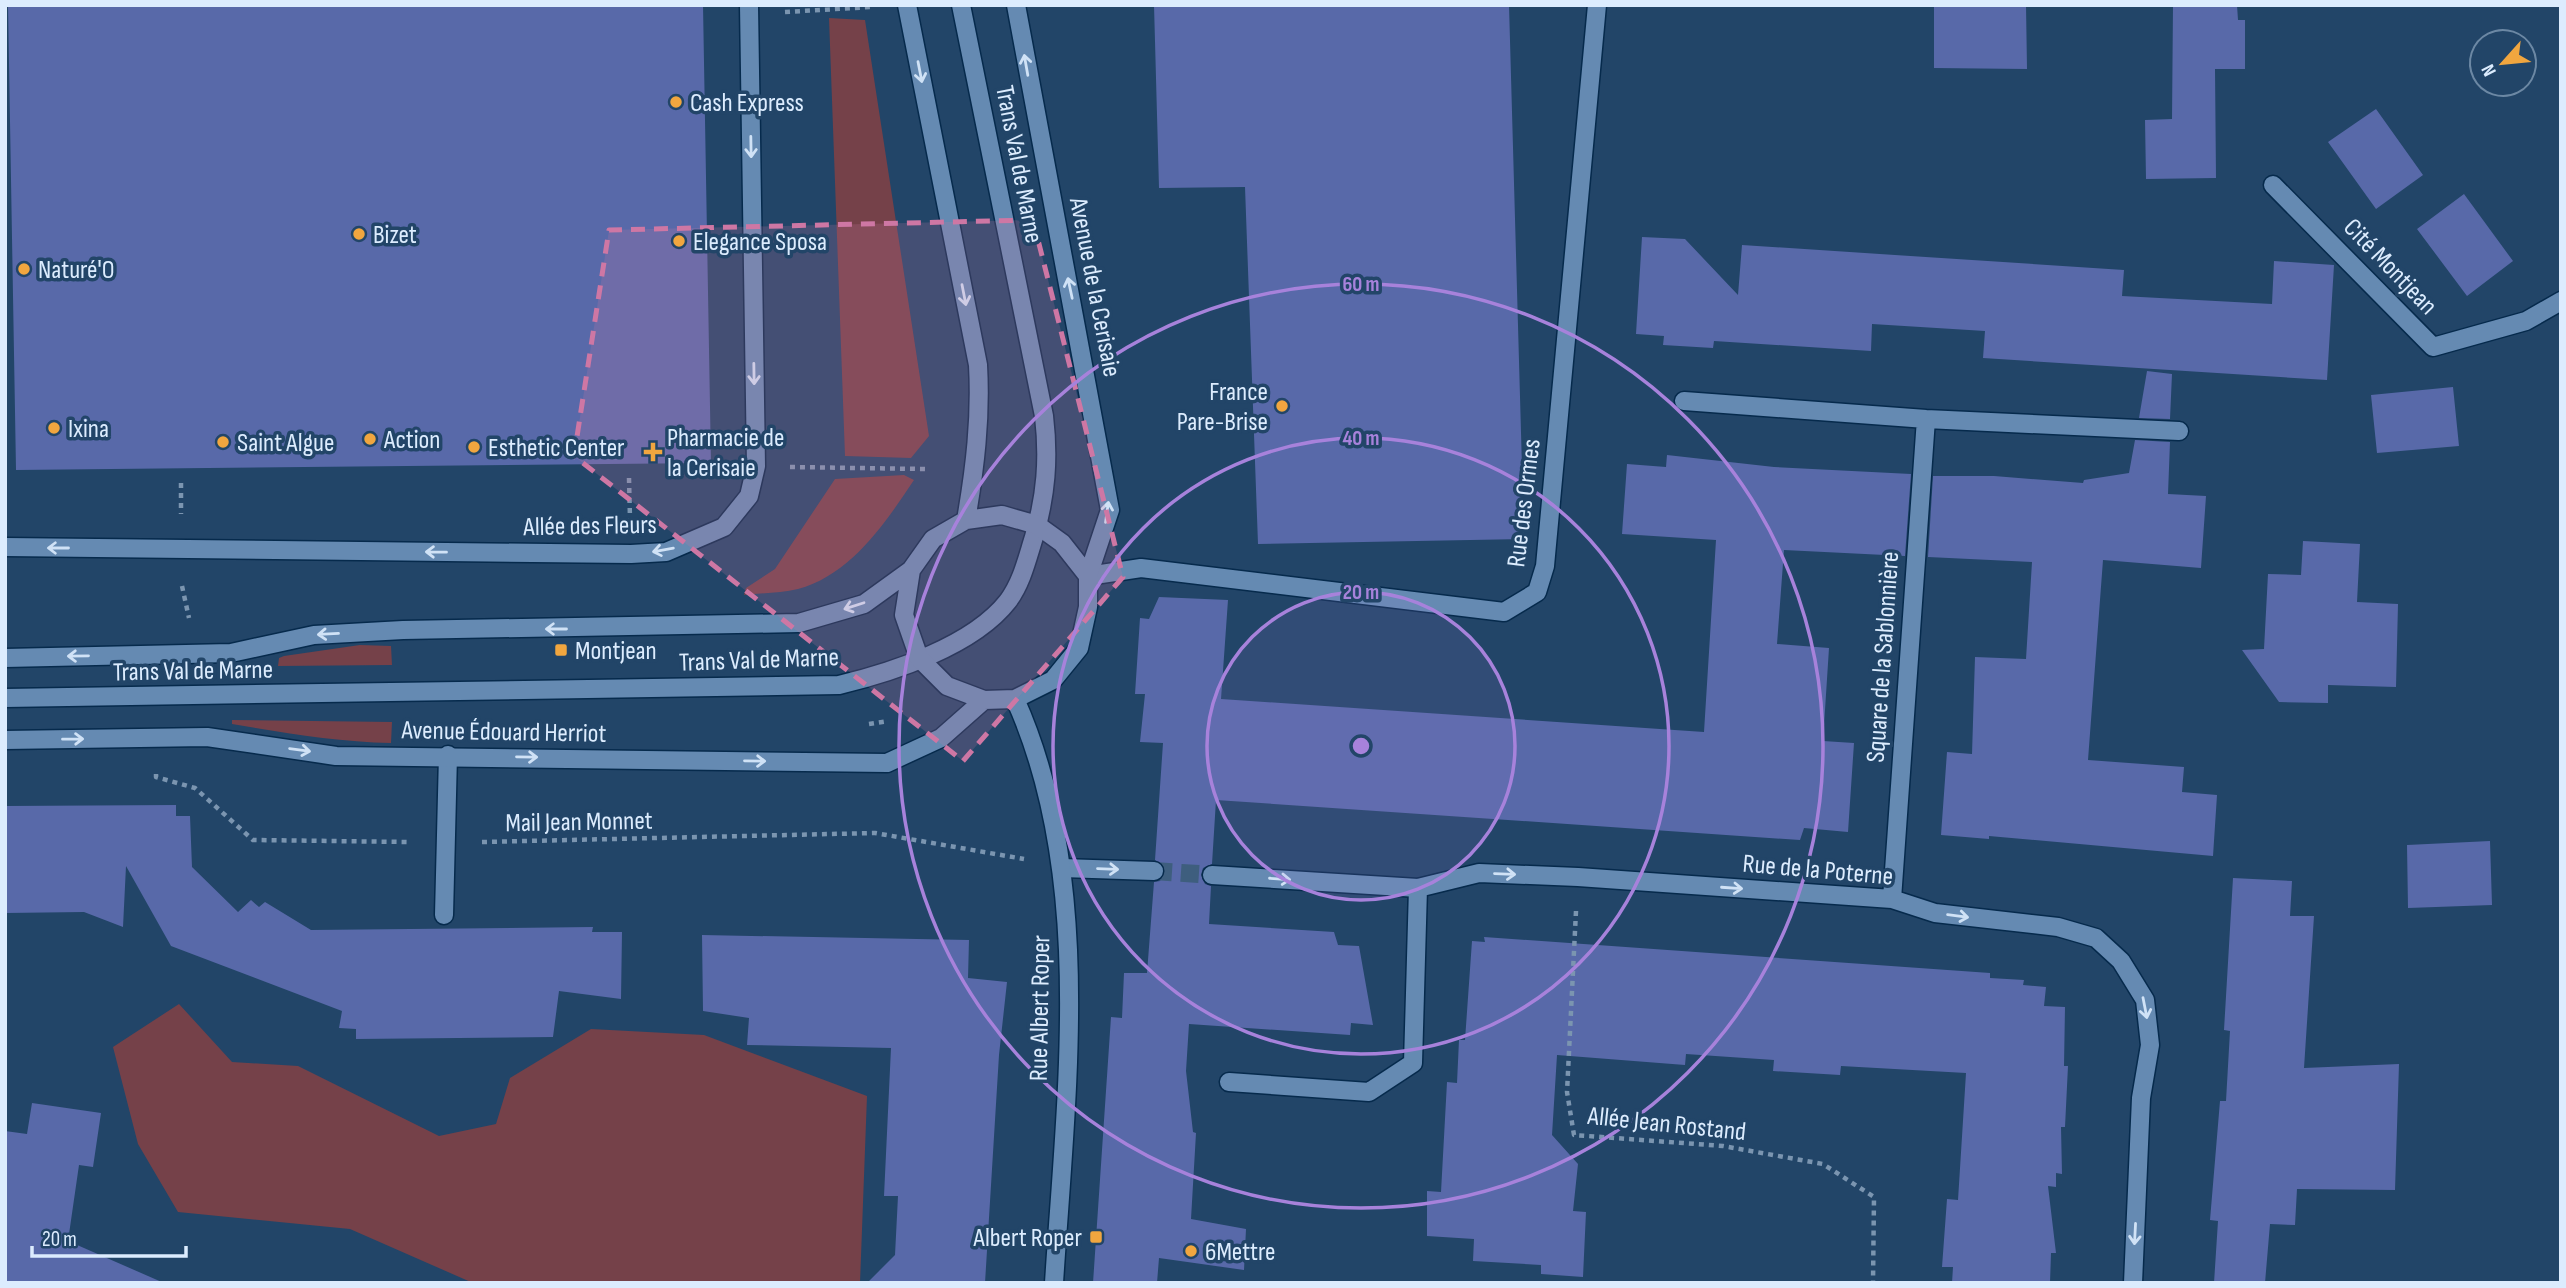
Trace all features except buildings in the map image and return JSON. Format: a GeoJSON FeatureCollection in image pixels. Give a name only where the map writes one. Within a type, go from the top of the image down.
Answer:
{"type":"FeatureCollection","features":[{"type":"Feature","properties":{"kind":"street","name":"Trans Val de Marne"},"geometry":{"type":"LineString","coordinates":[[5,698],[839,685],[890,673],[971,634],[1008,601],[1021,578],[1037,525],[1047,477],[1044,416],[961,5]]}},
{"type":"Feature","properties":{"kind":"street","name":"Avenue de la Cerisaie"},"geometry":{"type":"LineString","coordinates":[[1015,699],[1053,681],[1079,648],[1088,607],[1088,576],[1110,509],[1016,5]]}},
{"type":"Feature","properties":{"kind":"street","name":"Rue des Ormes"},"geometry":{"type":"LineString","coordinates":[[1088,576],[1141,568],[1504,612],[1537,592],[1545,566],[1597,5]]}},
{"type":"Feature","properties":{"kind":"street"},"geometry":{"type":"LineString","coordinates":[[907,6],[978,365],[981,408],[976,466],[966,520]]}},
{"type":"Feature","properties":{"kind":"street","name":"Allée des Fleurs"},"geometry":{"type":"LineString","coordinates":[[5,547],[666,552],[724,527],[749,496],[755,466],[749,9]]}},
{"type":"Feature","properties":{"kind":"street","name":"Cité Montjean"},"geometry":{"type":"LineString","coordinates":[[2273,185],[2433,348],[2526,321],[2561,301]]}},
{"type":"Feature","properties":{"kind":"street"},"geometry":{"type":"LineString","coordinates":[[1685,401],[1926,419],[2179,431]]}},
{"type":"Feature","properties":{"kind":"street","name":"Square de la Sablonnière"},"geometry":{"type":"LineString","coordinates":[[1892,899],[1926,419]]}},
{"type":"Feature","properties":{"kind":"street"},"geometry":{"type":"LineString","coordinates":[[5,658],[231,653],[314,635],[403,630],[799,623],[864,604],[911,570],[933,539],[966,520],[1002,515],[1037,525],[1062,542],[1088,576]]}},
{"type":"Feature","properties":{"kind":"street"},"geometry":{"type":"LineString","coordinates":[[911,570],[904,615],[919,658],[947,687],[984,700],[1015,699]]}},
{"type":"Feature","properties":{"kind":"street","name":"Rue Albert Roper"},"geometry":{"type":"LineString","coordinates":[[1015,699],[1036,746],[1062,867],[1071,961],[1054,1283]]}},
{"type":"Feature","properties":{"kind":"street","name":"Avenue Édouard Herriot"},"geometry":{"type":"LineString","coordinates":[[5,740],[207,737],[336,756],[448,755],[887,763],[941,738],[984,700]]}},
{"type":"Feature","properties":{"kind":"street"},"geometry":{"type":"LineString","coordinates":[[444,915],[448,755]]}},
{"type":"Feature","properties":{"kind":"street"},"geometry":{"type":"LineString","coordinates":[[1062,867],[1154,871]]}},
{"type":"Feature","properties":{"kind":"street","name":"Rue de la Poterne"},"geometry":{"type":"LineString","coordinates":[[1212,874],[1418,888],[1479,873],[1578,877],[1892,899],[1936,913],[2058,927],[2096,938],[2121,961],[2145,1000],[2150,1045],[2141,1098],[2133,1283]]}},
{"type":"Feature","properties":{"kind":"street"},"geometry":{"type":"LineString","coordinates":[[1229,1082],[1368,1092],[1413,1063],[1418,888]]}},
{"type":"Feature","properties":{"kind":"path"},"geometry":{"type":"LineString","coordinates":[[749,9],[907,6]]}},
{"type":"Feature","properties":{"kind":"path"},"geometry":{"type":"LineString","coordinates":[[755,466],[925,469]]}},
{"type":"Feature","properties":{"kind":"path"},"geometry":{"type":"LineString","coordinates":[[181,482],[181,522]]}},
{"type":"Feature","properties":{"kind":"path"},"geometry":{"type":"LineString","coordinates":[[181,583],[186,607]]}},
{"type":"Feature","properties":{"kind":"path"},"geometry":{"type":"LineString","coordinates":[[861,725],[891,720]]}},
{"type":"Feature","properties":{"kind":"path","name":"Mail Jean Monnet"},"geometry":{"type":"LineString","coordinates":[[144,738],[156,777],[195,788],[253,840],[446,843],[875,833],[985,850],[1062,867]]}},
{"type":"Feature","properties":{"kind":"path","name":"Allée Jean Rostand"},"geometry":{"type":"LineString","coordinates":[[1578,877],[1567,1092],[1574,1135],[1723,1146],[1823,1164],[1874,1197],[1873,1283]]}},
{"type":"Feature","properties":{"kind":"highlighted area"},"geometry":{"type":"Polygon","coordinates":[[[1033,220],[1123,577],[963,761],[574,456],[609,230],[1033,220]]]}},
{"type":"Feature","properties":{"kind":"shaded area"},"geometry":{"type":"Polygon","coordinates":[[[829,18],[865,20],[929,436],[911,458],[845,456],[829,18]]]}},
{"type":"Feature","properties":{"kind":"shaded area"},"geometry":{"type":"Polygon","coordinates":[[[904,475],[914,480],[892,513],[865,545],[835,572],[798,589],[744,595],[746,588],[775,569],[835,479],[904,475]]]}},
{"type":"Feature","properties":{"kind":"shaded area"},"geometry":{"type":"Polygon","coordinates":[[[360,645],[391,646],[392,665],[278,666],[279,658],[284,656],[360,645]]]}},
{"type":"Feature","properties":{"kind":"shaded area"},"geometry":{"type":"Polygon","coordinates":[[[232,720],[392,722],[391,743],[292,734],[232,724],[232,720]]]}},
{"type":"Feature","properties":{"kind":"shaded area"},"geometry":{"type":"Polygon","coordinates":[[[179,1004],[232,1062],[298,1066],[439,1136],[496,1124],[510,1078],[591,1029],[704,1035],[867,1096],[860,1283],[473,1283],[350,1229],[178,1212],[138,1144],[113,1047],[179,1004]]]}},
{"type":"Feature","properties":{"kind":"tunnel"},"geometry":{"type":"LineString","coordinates":[[1154,871],[1212,875]]}},
{"type":"Feature","properties":{"kind":"place","name":"Cash Express"},"geometry":{"type":"Point","coordinates":[676,102]}},
{"type":"Feature","properties":{"kind":"place","name":"Bizet"},"geometry":{"type":"Point","coordinates":[359,234]}},
{"type":"Feature","properties":{"kind":"place","name":"Elegance Sposa"},"geometry":{"type":"Point","coordinates":[679,241]}},
{"type":"Feature","properties":{"kind":"place","name":"Naturé'O"},"geometry":{"type":"Point","coordinates":[24,269]}},
{"type":"Feature","properties":{"kind":"place","name":"France Pare-Brise"},"geometry":{"type":"Point","coordinates":[1282,406]}},
{"type":"Feature","properties":{"kind":"place","name":"Ixina"},"geometry":{"type":"Point","coordinates":[54,428]}},
{"type":"Feature","properties":{"kind":"place","name":"Action"},"geometry":{"type":"Point","coordinates":[370,439]}},
{"type":"Feature","properties":{"kind":"place","name":"Saint Algue"},"geometry":{"type":"Point","coordinates":[223,442]}},
{"type":"Feature","properties":{"kind":"place","name":"Esthetic Center"},"geometry":{"type":"Point","coordinates":[474,447]}},
{"type":"Feature","properties":{"kind":"place","name":"Pharmacie de la Cerisaie"},"geometry":{"type":"Point","coordinates":[653,452]}},
{"type":"Feature","properties":{"kind":"place","name":"Montjean"},"geometry":{"type":"Point","coordinates":[561,650]}},
{"type":"Feature","properties":{"kind":"place","name":"Albert Roper"},"geometry":{"type":"Point","coordinates":[1096,1237]}},
{"type":"Feature","properties":{"kind":"place","name":"6Mettre"},"geometry":{"type":"Point","coordinates":[1191,1251]}}]}
